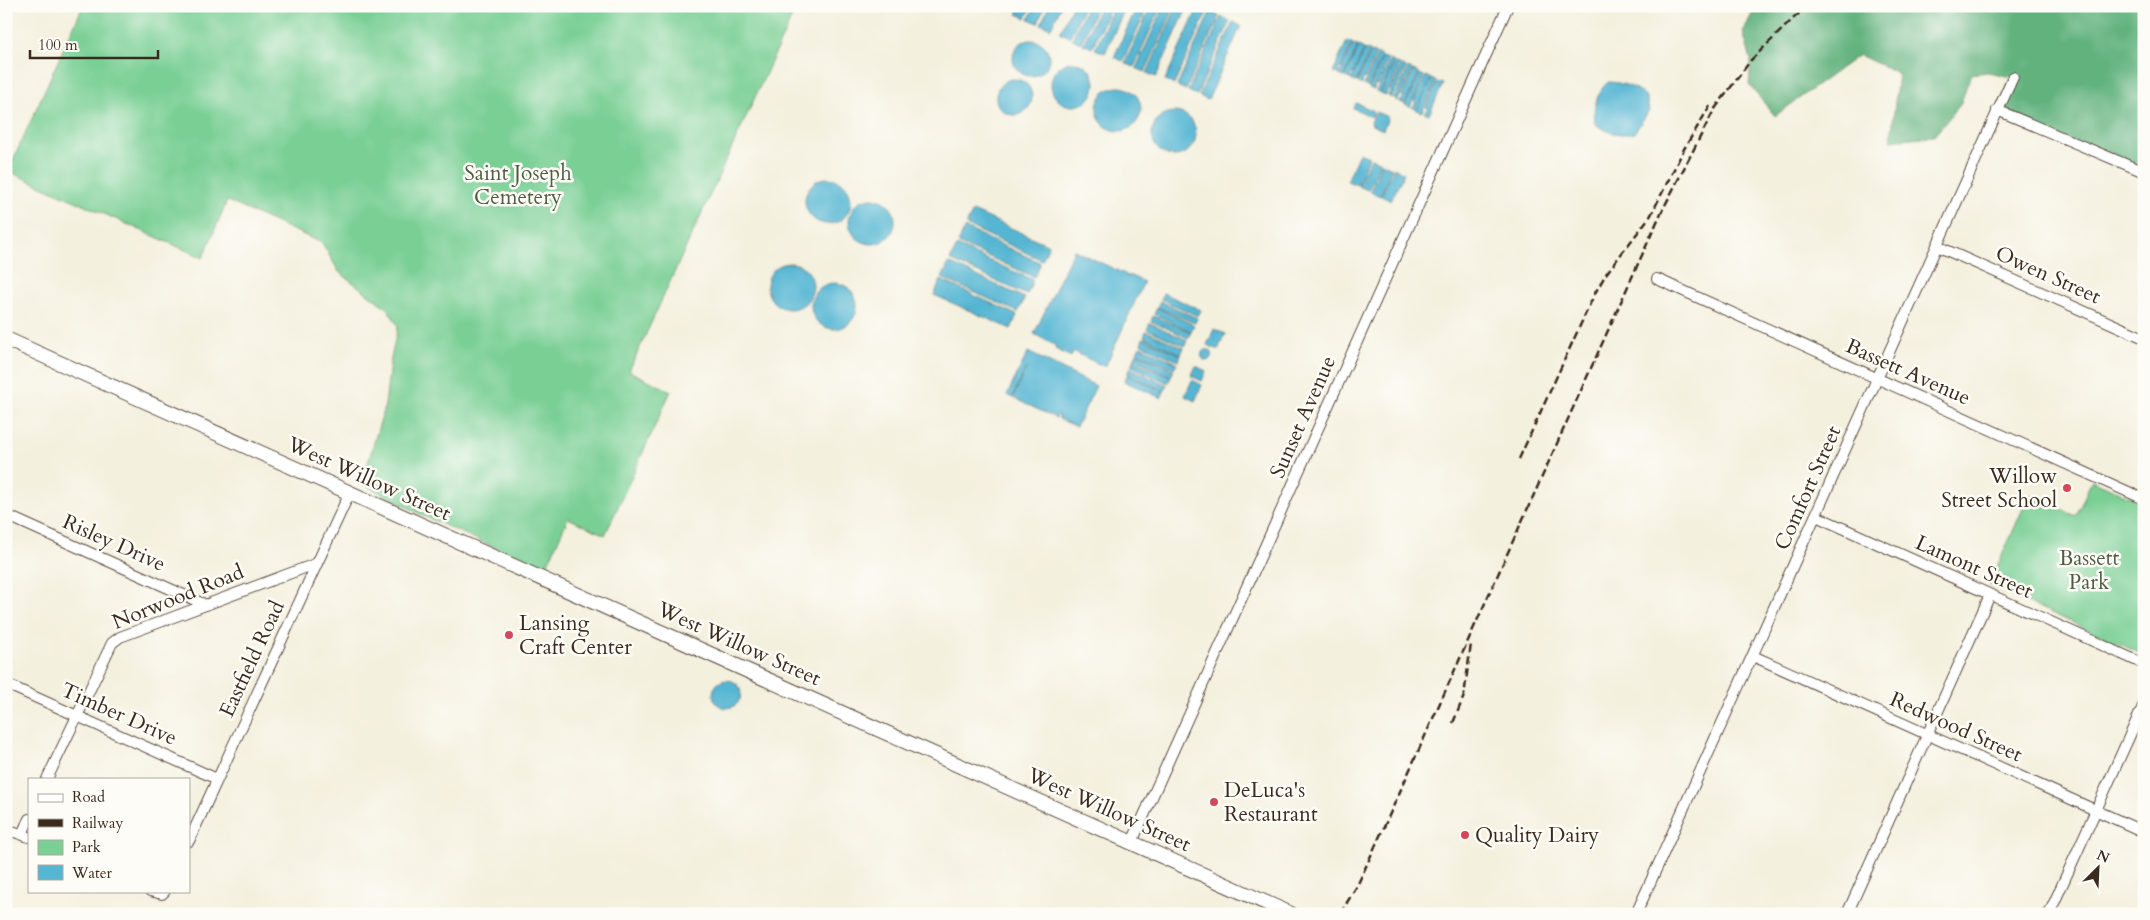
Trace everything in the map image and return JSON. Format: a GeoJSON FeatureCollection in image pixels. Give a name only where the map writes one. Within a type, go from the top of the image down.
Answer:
{"type":"FeatureCollection","features":[{"type":"Feature","properties":{"kind":"street","name":"Sunset Avenue"},"geometry":{"type":"LineString","coordinates":[[1132,842],[1508,6]]}},
{"type":"Feature","properties":{"kind":"street","name":"Comfort Street"},"geometry":{"type":"LineString","coordinates":[[1636,914],[2013,77]]}},
{"type":"Feature","properties":{"kind":"street"},"geometry":{"type":"LineString","coordinates":[[1998,110],[2144,172]]}},
{"type":"Feature","properties":{"kind":"street","name":"Owen Street"},"geometry":{"type":"LineString","coordinates":[[1937,246],[2144,338]]}},
{"type":"Feature","properties":{"kind":"street","name":"Bassett Avenue"},"geometry":{"type":"LineString","coordinates":[[1657,279],[2144,499]]}},
{"type":"Feature","properties":{"kind":"street","name":"West Willow Street"},"geometry":{"type":"LineString","coordinates":[[6,339],[1291,914]]}},
{"type":"Feature","properties":{"kind":"street","name":"Eastfield Road"},"geometry":{"type":"LineString","coordinates":[[190,839],[315,564],[350,492]]}},
{"type":"Feature","properties":{"kind":"street","name":"Risley Drive"},"geometry":{"type":"LineString","coordinates":[[6,515],[206,605]]}},
{"type":"Feature","properties":{"kind":"street","name":"Lamont Street"},"geometry":{"type":"LineString","coordinates":[[1816,516],[2144,664]]}},
{"type":"Feature","properties":{"kind":"street","name":"Norwood Road"},"geometry":{"type":"LineString","coordinates":[[47,778],[112,642],[120,637],[315,564]]}},
{"type":"Feature","properties":{"kind":"street"},"geometry":{"type":"LineString","coordinates":[[1847,914],[1990,595]]}},
{"type":"Feature","properties":{"kind":"street","name":"Redwood Street"},"geometry":{"type":"LineString","coordinates":[[1752,656],[2144,832]]}},
{"type":"Feature","properties":{"kind":"street","name":"Timber Drive"},"geometry":{"type":"LineString","coordinates":[[6,684],[217,779]]}},
{"type":"Feature","properties":{"kind":"street"},"geometry":{"type":"LineString","coordinates":[[2049,914],[2144,704]]}},
{"type":"Feature","properties":{"kind":"street"},"geometry":{"type":"LineString","coordinates":[[6,830],[25,835]]}},
{"type":"Feature","properties":{"kind":"green space","name":"Saint Joseph Cemetery"},"geometry":{"type":"Polygon","coordinates":[[[83,6],[797,6],[629,371],[671,391],[605,535],[568,518],[545,570],[424,516],[362,483],[385,405],[390,363],[398,326],[388,309],[339,272],[322,243],[227,201],[203,258],[8,171],[83,6]]]}},
{"type":"Feature","properties":{"kind":"green space"},"geometry":{"type":"Polygon","coordinates":[[[1756,6],[2144,6],[2144,172],[1997,110],[2012,77],[1988,72],[1971,74],[1960,105],[1934,136],[1891,140],[1898,73],[1859,55],[1775,116],[1749,85],[1751,60],[1743,32],[1756,6]]]}},
{"type":"Feature","properties":{"kind":"green space","name":"Bassett Park"},"geometry":{"type":"Polygon","coordinates":[[[2092,480],[2144,503],[2144,655],[1989,585],[2029,495],[2076,516],[2092,480]]]}},
{"type":"Feature","properties":{"kind":"water"},"geometry":{"type":"Polygon","coordinates":[[[1021,6],[1032,6],[1026,18],[1017,14],[1021,6]]]}},
{"type":"Feature","properties":{"kind":"water"},"geometry":{"type":"Polygon","coordinates":[[[1035,6],[1045,6],[1038,23],[1029,19],[1035,6]]]}},
{"type":"Feature","properties":{"kind":"water"},"geometry":{"type":"Polygon","coordinates":[[[1049,6],[1061,6],[1051,28],[1041,24],[1049,6]]]}},
{"type":"Feature","properties":{"kind":"water"},"geometry":{"type":"Polygon","coordinates":[[[1072,6],[1084,6],[1070,37],[1060,33],[1072,6]]]}},
{"type":"Feature","properties":{"kind":"water"},"geometry":{"type":"Polygon","coordinates":[[[1087,6],[1097,6],[1081,43],[1072,39],[1087,6]]]}},
{"type":"Feature","properties":{"kind":"water"},"geometry":{"type":"Polygon","coordinates":[[[1100,6],[1111,6],[1092,48],[1083,44],[1100,6]]]}},
{"type":"Feature","properties":{"kind":"water"},"geometry":{"type":"Polygon","coordinates":[[[1114,6],[1126,6],[1105,53],[1095,49],[1114,6]]]}},
{"type":"Feature","properties":{"kind":"water"},"geometry":{"type":"Polygon","coordinates":[[[1137,6],[1148,6],[1123,61],[1114,57],[1137,6]]]}},
{"type":"Feature","properties":{"kind":"water"},"geometry":{"type":"Polygon","coordinates":[[[1151,6],[1161,6],[1134,67],[1125,63],[1151,6]]]}},
{"type":"Feature","properties":{"kind":"water"},"geometry":{"type":"Polygon","coordinates":[[[1164,6],[1175,6],[1145,72],[1136,68],[1164,6]]]}},
{"type":"Feature","properties":{"kind":"water"},"geometry":{"type":"Polygon","coordinates":[[[1177,6],[1188,6],[1156,77],[1147,73],[1177,6]]]}},
{"type":"Feature","properties":{"kind":"water"},"geometry":{"type":"Polygon","coordinates":[[[1199,6],[1208,10],[1174,85],[1165,80],[1199,6]]]}},
{"type":"Feature","properties":{"kind":"water"},"geometry":{"type":"Polygon","coordinates":[[[1210,12],[1219,16],[1186,90],[1177,86],[1210,12]]]}},
{"type":"Feature","properties":{"kind":"water"},"geometry":{"type":"Polygon","coordinates":[[[1221,17],[1230,21],[1197,95],[1188,91],[1221,17]]]}},
{"type":"Feature","properties":{"kind":"water"},"geometry":{"type":"Polygon","coordinates":[[[1233,22],[1241,26],[1208,100],[1199,96],[1233,22]]]}},
{"type":"Feature","properties":{"kind":"water"},"geometry":{"type":"Polygon","coordinates":[[[1031,40],[1043,46],[1049,58],[1043,70],[1031,76],[1019,70],[1013,58],[1019,46],[1031,40]]]}},
{"type":"Feature","properties":{"kind":"water"},"geometry":{"type":"Polygon","coordinates":[[[1347,41],[1352,43],[1341,68],[1339,68],[1338,74],[1333,72],[1347,41]]]}},
{"type":"Feature","properties":{"kind":"water"},"geometry":{"type":"Polygon","coordinates":[[[1353,44],[1358,46],[1344,77],[1339,75],[1353,44]]]}},
{"type":"Feature","properties":{"kind":"water"},"geometry":{"type":"Polygon","coordinates":[[[1359,46],[1364,49],[1353,74],[1351,73],[1350,79],[1345,77],[1359,46]]]}},
{"type":"Feature","properties":{"kind":"water"},"geometry":{"type":"Polygon","coordinates":[[[1365,49],[1370,51],[1356,82],[1351,80],[1365,49]]]}},
{"type":"Feature","properties":{"kind":"water"},"geometry":{"type":"Polygon","coordinates":[[[1371,52],[1376,54],[1365,79],[1363,78],[1362,85],[1357,82],[1371,52]]]}},
{"type":"Feature","properties":{"kind":"water"},"geometry":{"type":"Polygon","coordinates":[[[1378,54],[1382,57],[1368,87],[1364,85],[1378,54]]]}},
{"type":"Feature","properties":{"kind":"water"},"geometry":{"type":"Polygon","coordinates":[[[1383,57],[1388,59],[1377,85],[1375,84],[1374,90],[1369,88],[1383,57]]]}},
{"type":"Feature","properties":{"kind":"water"},"geometry":{"type":"Polygon","coordinates":[[[1390,60],[1394,62],[1380,93],[1376,91],[1390,60]]]}},
{"type":"Feature","properties":{"kind":"water"},"geometry":{"type":"Polygon","coordinates":[[[1073,62],[1085,66],[1091,72],[1095,84],[1091,96],[1085,102],[1073,106],[1061,102],[1055,96],[1051,84],[1055,72],[1061,66],[1073,62]]]}},
{"type":"Feature","properties":{"kind":"water"},"geometry":{"type":"Polygon","coordinates":[[[1395,63],[1400,65],[1389,90],[1387,90],[1386,96],[1381,93],[1395,63]]]}},
{"type":"Feature","properties":{"kind":"water"},"geometry":{"type":"Polygon","coordinates":[[[1402,65],[1406,68],[1392,98],[1388,96],[1402,65]]]}},
{"type":"Feature","properties":{"kind":"water"},"geometry":{"type":"Polygon","coordinates":[[[1408,68],[1412,70],[1398,101],[1394,99],[1408,68]]]}},
{"type":"Feature","properties":{"kind":"water"},"geometry":{"type":"Polygon","coordinates":[[[1413,71],[1419,73],[1405,104],[1400,102],[1404,97],[1402,96],[1413,71]]]}},
{"type":"Feature","properties":{"kind":"water"},"geometry":{"type":"Polygon","coordinates":[[[1420,74],[1424,76],[1410,107],[1405,105],[1420,74]]]}},
{"type":"Feature","properties":{"kind":"water"},"geometry":{"type":"Polygon","coordinates":[[[1426,76],[1431,79],[1417,110],[1412,107],[1416,103],[1414,101],[1426,76]]]}},
{"type":"Feature","properties":{"kind":"water"},"geometry":{"type":"Polygon","coordinates":[[[1014,79],[1026,85],[1032,97],[1026,109],[1014,115],[1002,109],[996,97],[1002,85],[1014,79]]]}},
{"type":"Feature","properties":{"kind":"water"},"geometry":{"type":"Polygon","coordinates":[[[1431,79],[1436,81],[1422,112],[1417,110],[1431,79]]]}},
{"type":"Feature","properties":{"kind":"water"},"geometry":{"type":"Polygon","coordinates":[[[1437,82],[1443,84],[1429,115],[1424,113],[1428,108],[1426,107],[1437,82]]]}},
{"type":"Feature","properties":{"kind":"water"},"geometry":{"type":"Polygon","coordinates":[[[1608,82],[1634,88],[1647,99],[1649,111],[1634,133],[1614,133],[1604,130],[1595,124],[1596,101],[1608,82]]]}},
{"type":"Feature","properties":{"kind":"water"},"geometry":{"type":"Polygon","coordinates":[[[1119,87],[1131,91],[1137,97],[1141,109],[1137,121],[1131,127],[1119,131],[1107,127],[1101,121],[1097,109],[1101,97],[1107,91],[1119,87]]]}},
{"type":"Feature","properties":{"kind":"water"},"geometry":{"type":"Polygon","coordinates":[[[1356,103],[1374,111],[1372,117],[1353,108],[1356,103]]]}},
{"type":"Feature","properties":{"kind":"water"},"geometry":{"type":"Polygon","coordinates":[[[1174,112],[1186,116],[1192,122],[1196,134],[1192,146],[1186,152],[1174,156],[1162,152],[1156,146],[1152,134],[1156,122],[1162,116],[1174,112]]]}},
{"type":"Feature","properties":{"kind":"water"},"geometry":{"type":"Polygon","coordinates":[[[1376,112],[1388,117],[1383,130],[1372,125],[1371,122],[1376,112]]]}},
{"type":"Feature","properties":{"kind":"water"},"geometry":{"type":"Polygon","coordinates":[[[1359,153],[1369,157],[1357,185],[1347,181],[1359,153]]]}},
{"type":"Feature","properties":{"kind":"water"},"geometry":{"type":"Polygon","coordinates":[[[1371,158],[1381,162],[1368,190],[1358,186],[1371,158]]]}},
{"type":"Feature","properties":{"kind":"water"},"geometry":{"type":"Polygon","coordinates":[[[1382,163],[1392,168],[1380,196],[1370,191],[1382,163]]]}},
{"type":"Feature","properties":{"kind":"water"},"geometry":{"type":"Polygon","coordinates":[[[1394,168],[1404,173],[1391,201],[1381,196],[1394,168]]]}},
{"type":"Feature","properties":{"kind":"water"},"geometry":{"type":"Polygon","coordinates":[[[823,178],[833,178],[847,188],[851,201],[847,214],[841,220],[833,224],[823,224],[809,214],[805,206],[805,196],[815,182],[823,178]]]}},
{"type":"Feature","properties":{"kind":"water"},"geometry":{"type":"Polygon","coordinates":[[[867,198],[877,198],[891,208],[895,221],[891,234],[885,240],[877,244],[867,244],[853,234],[849,226],[849,216],[859,202],[867,198]]]}},
{"type":"Feature","properties":{"kind":"water"},"geometry":{"type":"Polygon","coordinates":[[[973,211],[1049,245],[1042,260],[966,225],[973,211]]]}},
{"type":"Feature","properties":{"kind":"water"},"geometry":{"type":"Polygon","coordinates":[[[965,228],[1041,263],[1034,277],[958,243],[965,228]]]}},
{"type":"Feature","properties":{"kind":"water"},"geometry":{"type":"Polygon","coordinates":[[[957,246],[1033,280],[1027,295],[950,260],[957,246]]]}},
{"type":"Feature","properties":{"kind":"water"},"geometry":{"type":"Polygon","coordinates":[[[1074,250],[1127,275],[1127,278],[1129,275],[1144,282],[1105,367],[1074,352],[1071,357],[1055,349],[1056,346],[1034,334],[1074,250]]]}},
{"type":"Feature","properties":{"kind":"water"},"geometry":{"type":"Polygon","coordinates":[[[785,263],[795,263],[809,273],[813,286],[809,299],[803,305],[795,309],[785,309],[771,299],[767,291],[767,281],[777,267],[785,263]]]}},
{"type":"Feature","properties":{"kind":"water"},"geometry":{"type":"Polygon","coordinates":[[[949,263],[1025,298],[1018,312],[942,278],[949,263]]]}},
{"type":"Feature","properties":{"kind":"water"},"geometry":{"type":"Polygon","coordinates":[[[941,280],[1017,315],[1011,329],[934,295],[941,280]]]}},
{"type":"Feature","properties":{"kind":"water"},"geometry":{"type":"Polygon","coordinates":[[[829,283],[839,283],[853,293],[857,306],[853,319],[847,325],[839,329],[829,329],[815,319],[811,311],[811,301],[821,287],[829,283]]]}},
{"type":"Feature","properties":{"kind":"water"},"geometry":{"type":"Polygon","coordinates":[[[1163,293],[1201,310],[1198,316],[1161,299],[1163,293]]]}},
{"type":"Feature","properties":{"kind":"water"},"geometry":{"type":"Polygon","coordinates":[[[1160,301],[1197,318],[1195,323],[1157,307],[1160,301]]]}},
{"type":"Feature","properties":{"kind":"water"},"geometry":{"type":"Polygon","coordinates":[[[1157,308],[1194,325],[1191,331],[1154,314],[1157,308]]]}},
{"type":"Feature","properties":{"kind":"water"},"geometry":{"type":"Polygon","coordinates":[[[1153,316],[1191,332],[1188,338],[1151,321],[1153,316]]]}},
{"type":"Feature","properties":{"kind":"water"},"geometry":{"type":"Polygon","coordinates":[[[1150,323],[1187,340],[1185,346],[1147,329],[1150,323]]]}},
{"type":"Feature","properties":{"kind":"water"},"geometry":{"type":"Polygon","coordinates":[[[1214,329],[1225,334],[1218,350],[1207,345],[1214,329]]]}},
{"type":"Feature","properties":{"kind":"water"},"geometry":{"type":"Polygon","coordinates":[[[1146,331],[1184,348],[1181,354],[1144,337],[1146,331]]]}},
{"type":"Feature","properties":{"kind":"water"},"geometry":{"type":"Polygon","coordinates":[[[1143,338],[1181,355],[1178,361],[1141,344],[1143,338]]]}},
{"type":"Feature","properties":{"kind":"water"},"geometry":{"type":"Polygon","coordinates":[[[1140,346],[1177,363],[1174,368],[1137,352],[1140,346]]]}},
{"type":"Feature","properties":{"kind":"water"},"geometry":{"type":"Polygon","coordinates":[[[1207,349],[1213,355],[1207,361],[1201,355],[1207,349]]]}},
{"type":"Feature","properties":{"kind":"water"},"geometry":{"type":"Polygon","coordinates":[[[1028,352],[1096,386],[1076,427],[1059,419],[1057,415],[1056,418],[1013,398],[1026,368],[1012,398],[1007,395],[1028,352]]]}},
{"type":"Feature","properties":{"kind":"water"},"geometry":{"type":"Polygon","coordinates":[[[1137,353],[1174,370],[1171,376],[1134,359],[1137,353]]]}},
{"type":"Feature","properties":{"kind":"water"},"geometry":{"type":"Polygon","coordinates":[[[1133,361],[1171,377],[1168,383],[1131,366],[1133,361]]]}},
{"type":"Feature","properties":{"kind":"water"},"geometry":{"type":"Polygon","coordinates":[[[1196,366],[1206,371],[1202,381],[1191,376],[1196,366]]]}},
{"type":"Feature","properties":{"kind":"water"},"geometry":{"type":"Polygon","coordinates":[[[1130,368],[1167,385],[1165,391],[1127,374],[1130,368]]]}},
{"type":"Feature","properties":{"kind":"water"},"geometry":{"type":"Polygon","coordinates":[[[1127,375],[1164,392],[1161,398],[1124,381],[1127,375]]]}},
{"type":"Feature","properties":{"kind":"water"},"geometry":{"type":"Polygon","coordinates":[[[1192,380],[1202,385],[1195,401],[1185,396],[1192,380]]]}},
{"type":"Feature","properties":{"kind":"water"},"geometry":{"type":"Polygon","coordinates":[[[727,680],[737,684],[741,694],[737,704],[727,708],[717,704],[713,694],[717,684],[727,680]]]}},
{"type":"Feature","properties":{"kind":"railway"},"geometry":{"type":"LineString","coordinates":[[1340,914],[1357,886],[1379,838],[1661,213],[1714,110],[1751,60],[1809,6]]}},
{"type":"Feature","properties":{"kind":"railway"},"geometry":{"type":"LineString","coordinates":[[1519,459],[1595,293],[1606,274],[1651,215],[1684,149],[1710,106]]}},
{"type":"Feature","properties":{"kind":"railway"},"geometry":{"type":"LineString","coordinates":[[1453,723],[1464,696],[1471,644]]}},
{"type":"Feature","properties":{"kind":"place","name":"Willow Street School"},"geometry":{"type":"Point","coordinates":[2067,488]}},
{"type":"Feature","properties":{"kind":"place","name":"Lansing Craft Center"},"geometry":{"type":"Point","coordinates":[509,635]}},
{"type":"Feature","properties":{"kind":"place","name":"DeLuca's Restaurant"},"geometry":{"type":"Point","coordinates":[1214,802]}},
{"type":"Feature","properties":{"kind":"place","name":"Quality Dairy"},"geometry":{"type":"Point","coordinates":[1465,835]}}]}
